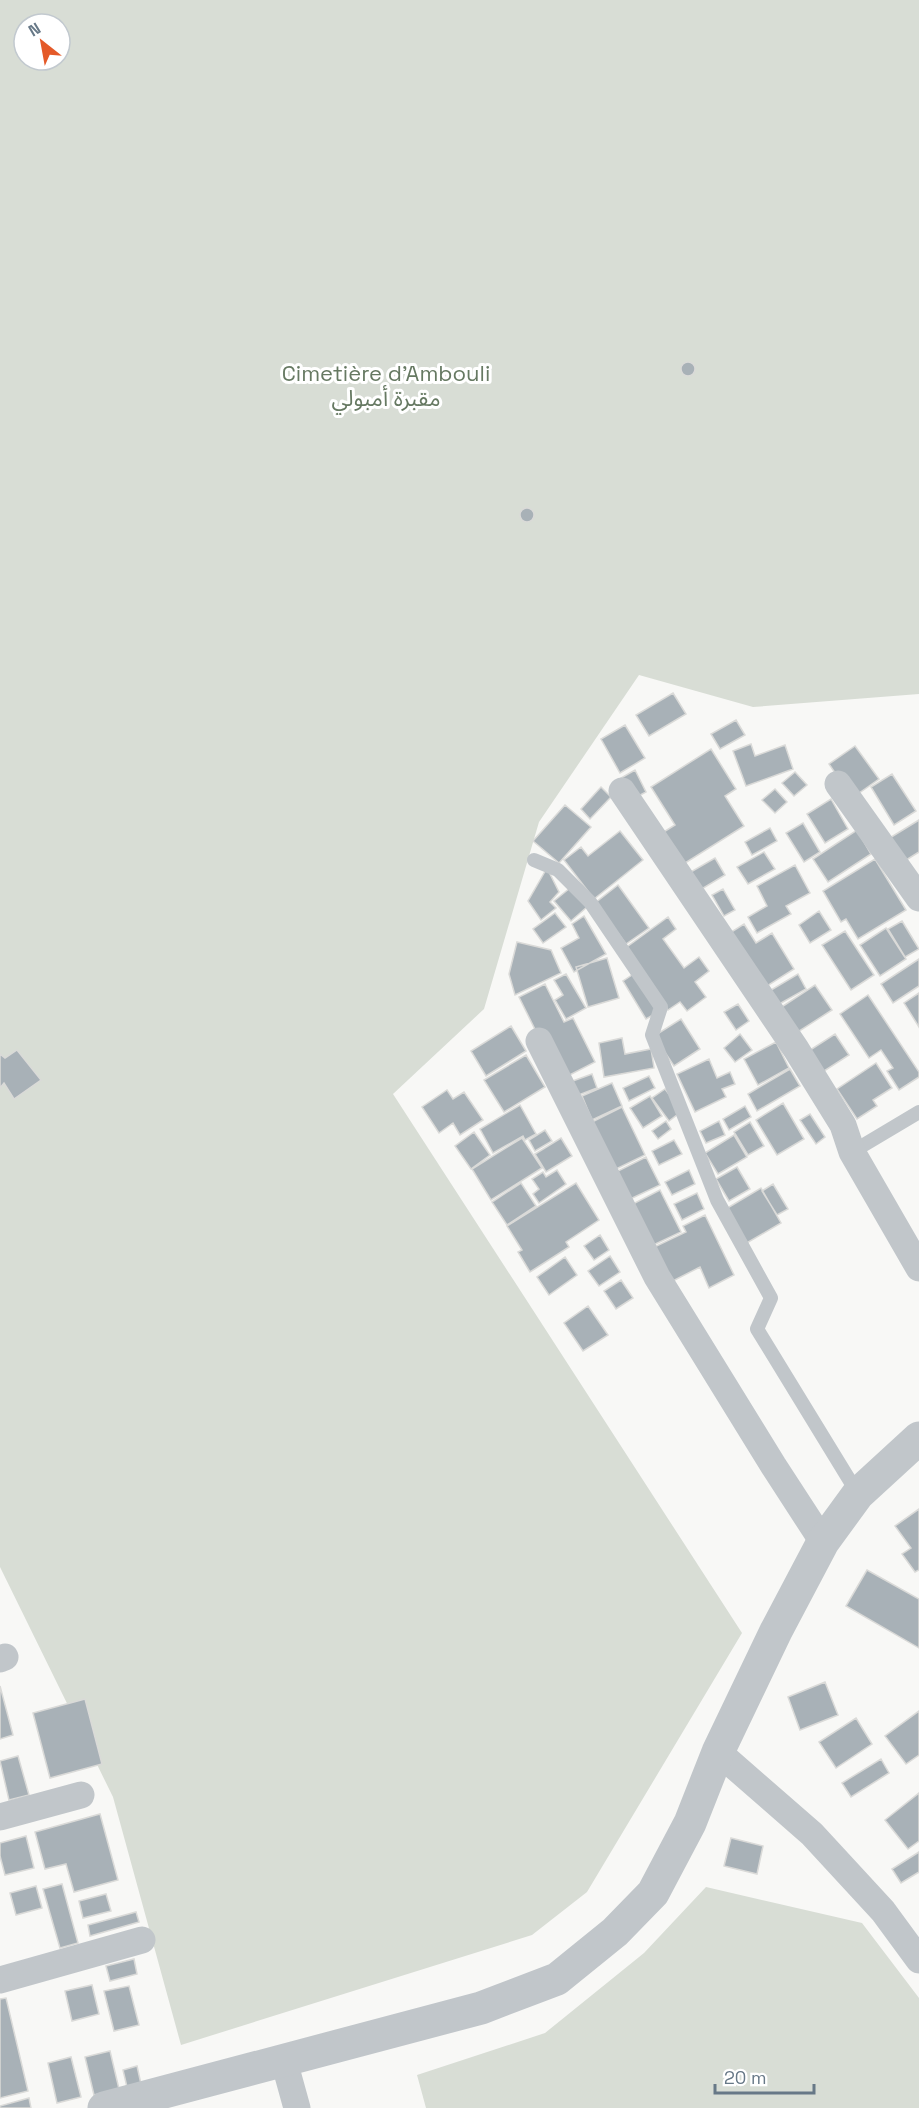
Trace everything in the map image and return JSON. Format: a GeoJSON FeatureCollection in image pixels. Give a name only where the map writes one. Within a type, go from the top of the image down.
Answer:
{"type":"FeatureCollection","features":[{"type":"Feature","properties":{"kind":"street"},"geometry":{"type":"LineString","coordinates":[[838,784],[919,898]]}},
{"type":"Feature","properties":{"kind":"street"},"geometry":{"type":"LineString","coordinates":[[622,791],[796,1049],[843,1125],[852,1152],[919,1268]]}},
{"type":"Feature","properties":{"kind":"street"},"geometry":{"type":"LineString","coordinates":[[539,1041],[657,1276],[823,1542]]}},
{"type":"Feature","properties":{"kind":"street"},"geometry":{"type":"LineString","coordinates":[[104,2108],[481,2008],[556,1979],[615,1932],[653,1893],[690,1823],[718,1752],[823,1542],[858,1494],[919,1438]]}},
{"type":"Feature","properties":{"kind":"street"},"geometry":{"type":"LineString","coordinates":[[718,1752],[812,1834],[883,1911],[919,1960]]}},
{"type":"Feature","properties":{"kind":"street"},"geometry":{"type":"LineString","coordinates":[[0,1817],[81,1795]]}},
{"type":"Feature","properties":{"kind":"street"},"geometry":{"type":"LineString","coordinates":[[0,1980],[142,1941]]}},
{"type":"Feature","properties":{"kind":"street"},"geometry":{"type":"LineString","coordinates":[[284,2061],[297,2108]]}},
{"type":"Feature","properties":{"kind":"lane"},"geometry":{"type":"LineString","coordinates":[[534,860],[558,870],[590,902],[661,1007],[652,1035],[656,1046],[717,1200],[771,1298],[757,1329],[858,1494]]}},
{"type":"Feature","properties":{"kind":"lane"},"geometry":{"type":"LineString","coordinates":[[852,1152],[919,1112]]}},
{"type":"Feature","properties":{"kind":"green space","name":"Cimetière d'Ambouli مقبرة أمبولي"},"geometry":{"type":"Polygon","coordinates":[[[0,0],[919,0],[919,694],[753,707],[639,675],[539,822],[484,1009],[393,1094],[742,1633],[587,1892],[532,1935],[181,2045],[113,1797],[0,1567],[0,0]]]}},
{"type":"Feature","properties":{"kind":"green space"},"geometry":{"type":"Polygon","coordinates":[[[706,1887],[862,1923],[919,1998],[919,2108],[426,2108],[417,2075],[545,2033],[644,1953],[706,1887]]]}},
{"type":"Feature","properties":{"kind":"building"},"geometry":{"type":"Polygon","coordinates":[[[685,362],[691,362],[695,369],[691,376],[685,376],[681,372],[681,366],[685,362]]]}},
{"type":"Feature","properties":{"kind":"building"},"geometry":{"type":"Polygon","coordinates":[[[524,508],[530,508],[534,515],[530,522],[524,522],[520,518],[520,512],[524,508]]]}},
{"type":"Feature","properties":{"kind":"building"},"geometry":{"type":"Polygon","coordinates":[[[673,693],[686,714],[649,736],[636,715],[673,693]]]}},
{"type":"Feature","properties":{"kind":"building"},"geometry":{"type":"Polygon","coordinates":[[[736,720],[745,735],[720,749],[711,734],[736,720]]]}},
{"type":"Feature","properties":{"kind":"building"},"geometry":{"type":"Polygon","coordinates":[[[625,725],[645,758],[620,773],[601,739],[625,725]]]}},
{"type":"Feature","properties":{"kind":"building"},"geometry":{"type":"Polygon","coordinates":[[[751,744],[755,756],[785,745],[793,769],[746,786],[733,751],[751,744]]]}},
{"type":"Feature","properties":{"kind":"building"},"geometry":{"type":"Polygon","coordinates":[[[855,746],[879,779],[852,798],[829,764],[855,746]]]}},
{"type":"Feature","properties":{"kind":"building"},"geometry":{"type":"Polygon","coordinates":[[[711,749],[736,789],[725,796],[744,826],[682,865],[662,833],[675,825],[651,787],[711,749]]]}},
{"type":"Feature","properties":{"kind":"building"},"geometry":{"type":"Polygon","coordinates":[[[635,770],[646,792],[633,799],[621,778],[635,770]]]}},
{"type":"Feature","properties":{"kind":"building"},"geometry":{"type":"Polygon","coordinates":[[[795,772],[807,785],[794,796],[782,783],[795,772]]]}},
{"type":"Feature","properties":{"kind":"building"},"geometry":{"type":"Polygon","coordinates":[[[892,774],[916,811],[894,825],[871,787],[892,774]]]}},
{"type":"Feature","properties":{"kind":"building"},"geometry":{"type":"Polygon","coordinates":[[[601,787],[611,797],[590,819],[581,809],[601,787]]]}},
{"type":"Feature","properties":{"kind":"building"},"geometry":{"type":"Polygon","coordinates":[[[775,789],[787,802],[775,813],[762,800],[775,789]]]}},
{"type":"Feature","properties":{"kind":"building"},"geometry":{"type":"Polygon","coordinates":[[[831,799],[848,829],[825,843],[807,814],[831,799]]]}},
{"type":"Feature","properties":{"kind":"building"},"geometry":{"type":"Polygon","coordinates":[[[565,805],[591,827],[559,863],[533,841],[565,805]]]}},
{"type":"Feature","properties":{"kind":"building"},"geometry":{"type":"Polygon","coordinates":[[[919,820],[919,852],[903,862],[888,839],[919,820]]]}},
{"type":"Feature","properties":{"kind":"building"},"geometry":{"type":"Polygon","coordinates":[[[803,823],[820,852],[804,862],[786,833],[803,823]]]}},
{"type":"Feature","properties":{"kind":"building"},"geometry":{"type":"Polygon","coordinates":[[[770,828],[777,841],[752,855],[745,842],[770,828]]]}},
{"type":"Feature","properties":{"kind":"building"},"geometry":{"type":"Polygon","coordinates":[[[857,830],[871,854],[828,882],[813,859],[857,830]]]}},
{"type":"Feature","properties":{"kind":"building"},"geometry":{"type":"Polygon","coordinates":[[[620,831],[643,860],[594,899],[564,860],[581,847],[588,856],[620,831]]]}},
{"type":"Feature","properties":{"kind":"building"},"geometry":{"type":"Polygon","coordinates":[[[764,852],[775,869],[748,884],[737,867],[764,852]]]}},
{"type":"Feature","properties":{"kind":"building"},"geometry":{"type":"Polygon","coordinates":[[[715,858],[725,875],[700,890],[689,873],[715,858]]]}},
{"type":"Feature","properties":{"kind":"building"},"geometry":{"type":"Polygon","coordinates":[[[875,859],[906,910],[858,939],[846,919],[841,922],[823,891],[875,859]]]}},
{"type":"Feature","properties":{"kind":"building"},"geometry":{"type":"Polygon","coordinates":[[[795,865],[810,893],[786,906],[791,914],[757,933],[748,917],[767,906],[757,886],[795,865]]]}},
{"type":"Feature","properties":{"kind":"building"},"geometry":{"type":"Polygon","coordinates":[[[547,868],[559,892],[550,902],[556,908],[541,920],[528,901],[547,868]]]}},
{"type":"Feature","properties":{"kind":"building"},"geometry":{"type":"Polygon","coordinates":[[[618,885],[649,928],[626,944],[595,903],[618,885]]]}},
{"type":"Feature","properties":{"kind":"building"},"geometry":{"type":"Polygon","coordinates":[[[570,888],[587,907],[571,921],[554,901],[570,888]]]}},
{"type":"Feature","properties":{"kind":"building"},"geometry":{"type":"Polygon","coordinates":[[[723,889],[735,910],[724,916],[712,895],[723,889]]]}},
{"type":"Feature","properties":{"kind":"building"},"geometry":{"type":"Polygon","coordinates":[[[819,911],[831,930],[810,943],[799,925],[819,911]]]}},
{"type":"Feature","properties":{"kind":"building"},"geometry":{"type":"Polygon","coordinates":[[[555,913],[566,927],[543,943],[533,929],[555,913]]]}},
{"type":"Feature","properties":{"kind":"building"},"geometry":{"type":"Polygon","coordinates":[[[584,916],[606,954],[574,972],[561,948],[579,938],[572,924],[584,916]]]}},
{"type":"Feature","properties":{"kind":"building"},"geometry":{"type":"Polygon","coordinates":[[[668,917],[676,929],[663,939],[684,968],[699,957],[709,971],[695,982],[706,997],[687,1011],[680,1002],[668,1010],[624,949],[668,917]]]}},
{"type":"Feature","properties":{"kind":"building"},"geometry":{"type":"Polygon","coordinates":[[[902,921],[919,949],[905,957],[888,929],[902,921]]]}},
{"type":"Feature","properties":{"kind":"building"},"geometry":{"type":"Polygon","coordinates":[[[744,924],[756,943],[772,933],[794,969],[759,991],[725,936],[744,924]]]}},
{"type":"Feature","properties":{"kind":"building"},"geometry":{"type":"Polygon","coordinates":[[[886,928],[906,959],[880,976],[860,945],[886,928]]]}},
{"type":"Feature","properties":{"kind":"building"},"geometry":{"type":"Polygon","coordinates":[[[845,931],[874,975],[851,990],[822,945],[845,931]]]}},
{"type":"Feature","properties":{"kind":"building"},"geometry":{"type":"Polygon","coordinates":[[[517,942],[551,950],[561,973],[515,995],[509,974],[517,942]]]}},
{"type":"Feature","properties":{"kind":"building"},"geometry":{"type":"Polygon","coordinates":[[[607,958],[619,998],[588,1007],[576,967],[607,958]]]}},
{"type":"Feature","properties":{"kind":"building"},"geometry":{"type":"Polygon","coordinates":[[[919,959],[919,986],[893,1003],[881,984],[919,959]]]}},
{"type":"Feature","properties":{"kind":"building"},"geometry":{"type":"Polygon","coordinates":[[[635,973],[658,1012],[646,1019],[623,981],[635,973]]]}},
{"type":"Feature","properties":{"kind":"building"},"geometry":{"type":"Polygon","coordinates":[[[566,974],[586,1008],[566,1019],[555,1000],[563,995],[554,980],[566,974]]]}},
{"type":"Feature","properties":{"kind":"building"},"geometry":{"type":"Polygon","coordinates":[[[798,974],[806,989],[774,1007],[766,993],[798,974]]]}},
{"type":"Feature","properties":{"kind":"building"},"geometry":{"type":"Polygon","coordinates":[[[545,984],[564,1022],[573,1018],[595,1062],[560,1080],[519,997],[545,984]]]}},
{"type":"Feature","properties":{"kind":"building"},"geometry":{"type":"Polygon","coordinates":[[[815,985],[832,1010],[790,1037],[774,1012],[815,985]]]}},
{"type":"Feature","properties":{"kind":"building"},"geometry":{"type":"Polygon","coordinates":[[[919,993],[919,1027],[904,1003],[919,993]]]}},
{"type":"Feature","properties":{"kind":"building"},"geometry":{"type":"Polygon","coordinates":[[[868,995],[919,1072],[919,1077],[899,1090],[887,1071],[893,1068],[881,1050],[869,1058],[840,1014],[868,995]]]}},
{"type":"Feature","properties":{"kind":"building"},"geometry":{"type":"Polygon","coordinates":[[[738,1004],[749,1021],[736,1030],[724,1012],[738,1004]]]}},
{"type":"Feature","properties":{"kind":"building"},"geometry":{"type":"Polygon","coordinates":[[[681,1019],[700,1049],[674,1066],[654,1036],[681,1019]]]}},
{"type":"Feature","properties":{"kind":"building"},"geometry":{"type":"Polygon","coordinates":[[[511,1026],[526,1051],[486,1076],[471,1051],[511,1026]]]}},
{"type":"Feature","properties":{"kind":"building"},"geometry":{"type":"Polygon","coordinates":[[[740,1034],[752,1050],[735,1062],[724,1048],[740,1034]]]}},
{"type":"Feature","properties":{"kind":"building"},"geometry":{"type":"Polygon","coordinates":[[[835,1034],[849,1055],[821,1073],[807,1052],[835,1034]]]}},
{"type":"Feature","properties":{"kind":"building"},"geometry":{"type":"Polygon","coordinates":[[[622,1038],[625,1054],[651,1049],[654,1068],[604,1077],[599,1043],[622,1038]]]}},
{"type":"Feature","properties":{"kind":"building"},"geometry":{"type":"Polygon","coordinates":[[[776,1042],[789,1068],[758,1085],[744,1059],[776,1042]]]}},
{"type":"Feature","properties":{"kind":"building"},"geometry":{"type":"Polygon","coordinates":[[[17,1050],[41,1080],[14,1099],[4,1083],[0,1088],[0,1054],[5,1058],[17,1050]]]}},
{"type":"Feature","properties":{"kind":"building"},"geometry":{"type":"Polygon","coordinates":[[[526,1055],[545,1087],[504,1112],[484,1080],[526,1055]]]}},
{"type":"Feature","properties":{"kind":"building"},"geometry":{"type":"Polygon","coordinates":[[[709,1059],[717,1078],[730,1072],[735,1084],[722,1089],[726,1097],[695,1112],[677,1074],[709,1059]]]}},
{"type":"Feature","properties":{"kind":"building"},"geometry":{"type":"Polygon","coordinates":[[[876,1063],[892,1088],[873,1100],[877,1106],[857,1119],[837,1089],[876,1063]]]}},
{"type":"Feature","properties":{"kind":"building"},"geometry":{"type":"Polygon","coordinates":[[[790,1069],[800,1086],[757,1111],[748,1094],[790,1069]]]}},
{"type":"Feature","properties":{"kind":"building"},"geometry":{"type":"Polygon","coordinates":[[[592,1074],[597,1088],[576,1096],[570,1082],[592,1074]]]}},
{"type":"Feature","properties":{"kind":"building"},"geometry":{"type":"Polygon","coordinates":[[[649,1076],[655,1088],[629,1101],[623,1088],[649,1076]]]}},
{"type":"Feature","properties":{"kind":"building"},"geometry":{"type":"Polygon","coordinates":[[[612,1083],[622,1106],[592,1120],[582,1096],[612,1083]]]}},
{"type":"Feature","properties":{"kind":"building"},"geometry":{"type":"Polygon","coordinates":[[[665,1089],[682,1111],[669,1121],[652,1098],[665,1089]]]}},
{"type":"Feature","properties":{"kind":"building"},"geometry":{"type":"Polygon","coordinates":[[[447,1090],[453,1099],[464,1092],[483,1120],[460,1135],[453,1123],[439,1133],[422,1107],[447,1090]]]}},
{"type":"Feature","properties":{"kind":"building"},"geometry":{"type":"Polygon","coordinates":[[[650,1096],[662,1116],[643,1128],[630,1108],[650,1096]]]}},
{"type":"Feature","properties":{"kind":"building"},"geometry":{"type":"Polygon","coordinates":[[[783,1103],[804,1139],[777,1155],[756,1120],[783,1103]]]}},
{"type":"Feature","properties":{"kind":"building"},"geometry":{"type":"Polygon","coordinates":[[[520,1105],[536,1134],[525,1140],[523,1136],[493,1153],[480,1129],[520,1105]]]}},
{"type":"Feature","properties":{"kind":"building"},"geometry":{"type":"Polygon","coordinates":[[[745,1106],[751,1117],[729,1130],[723,1119],[745,1106]]]}},
{"type":"Feature","properties":{"kind":"building"},"geometry":{"type":"Polygon","coordinates":[[[622,1107],[645,1155],[612,1171],[588,1124],[622,1107]]]}},
{"type":"Feature","properties":{"kind":"building"},"geometry":{"type":"Polygon","coordinates":[[[810,1114],[825,1137],[816,1144],[800,1120],[810,1114]]]}},
{"type":"Feature","properties":{"kind":"building"},"geometry":{"type":"Polygon","coordinates":[[[666,1121],[671,1129],[658,1139],[652,1131],[666,1121]]]}},
{"type":"Feature","properties":{"kind":"building"},"geometry":{"type":"Polygon","coordinates":[[[719,1121],[725,1135],[706,1143],[700,1131],[719,1121]]]}},
{"type":"Feature","properties":{"kind":"building"},"geometry":{"type":"Polygon","coordinates":[[[750,1122],[764,1146],[748,1155],[734,1132],[750,1122]]]}},
{"type":"Feature","properties":{"kind":"building"},"geometry":{"type":"Polygon","coordinates":[[[545,1130],[552,1141],[535,1151],[529,1140],[545,1130]]]}},
{"type":"Feature","properties":{"kind":"building"},"geometry":{"type":"Polygon","coordinates":[[[474,1132],[490,1155],[471,1169],[455,1146],[474,1132]]]}},
{"type":"Feature","properties":{"kind":"building"},"geometry":{"type":"Polygon","coordinates":[[[734,1135],[747,1157],[718,1174],[705,1153],[734,1135]]]}},
{"type":"Feature","properties":{"kind":"building"},"geometry":{"type":"Polygon","coordinates":[[[522,1138],[542,1168],[491,1200],[472,1169],[522,1138]]]}},
{"type":"Feature","properties":{"kind":"building"},"geometry":{"type":"Polygon","coordinates":[[[561,1138],[572,1156],[546,1172],[535,1154],[561,1138]]]}},
{"type":"Feature","properties":{"kind":"building"},"geometry":{"type":"Polygon","coordinates":[[[674,1140],[682,1154],[659,1165],[652,1151],[674,1140]]]}},
{"type":"Feature","properties":{"kind":"building"},"geometry":{"type":"Polygon","coordinates":[[[646,1157],[660,1185],[626,1201],[612,1174],[646,1157]]]}},
{"type":"Feature","properties":{"kind":"building"},"geometry":{"type":"Polygon","coordinates":[[[737,1167],[750,1189],[729,1201],[716,1179],[737,1167]]]}},
{"type":"Feature","properties":{"kind":"building"},"geometry":{"type":"Polygon","coordinates":[[[557,1170],[566,1184],[539,1203],[533,1194],[539,1189],[532,1179],[543,1172],[546,1177],[557,1170]]]}},
{"type":"Feature","properties":{"kind":"building"},"geometry":{"type":"Polygon","coordinates":[[[689,1170],[695,1184],[672,1195],[665,1182],[689,1170]]]}},
{"type":"Feature","properties":{"kind":"building"},"geometry":{"type":"Polygon","coordinates":[[[521,1183],[536,1206],[507,1225],[492,1202],[521,1183]]]}},
{"type":"Feature","properties":{"kind":"building"},"geometry":{"type":"Polygon","coordinates":[[[576,1183],[599,1220],[566,1242],[569,1247],[530,1272],[518,1252],[522,1250],[507,1226],[576,1183]]]}},
{"type":"Feature","properties":{"kind":"building"},"geometry":{"type":"Polygon","coordinates":[[[773,1184],[788,1209],[777,1215],[762,1191],[773,1184]]]}},
{"type":"Feature","properties":{"kind":"building"},"geometry":{"type":"Polygon","coordinates":[[[761,1188],[781,1223],[745,1244],[724,1210],[761,1188]]]}},
{"type":"Feature","properties":{"kind":"building"},"geometry":{"type":"Polygon","coordinates":[[[660,1190],[681,1232],[647,1248],[627,1207],[660,1190]]]}},
{"type":"Feature","properties":{"kind":"building"},"geometry":{"type":"Polygon","coordinates":[[[697,1193],[704,1209],[682,1220],[674,1204],[697,1193]]]}},
{"type":"Feature","properties":{"kind":"building"},"geometry":{"type":"Polygon","coordinates":[[[705,1215],[734,1275],[709,1288],[700,1267],[665,1285],[648,1250],[686,1232],[683,1226],[705,1215]]]}},
{"type":"Feature","properties":{"kind":"building"},"geometry":{"type":"Polygon","coordinates":[[[600,1235],[609,1250],[594,1260],[584,1246],[600,1235]]]}},
{"type":"Feature","properties":{"kind":"building"},"geometry":{"type":"Polygon","coordinates":[[[610,1256],[620,1272],[599,1286],[588,1271],[610,1256]]]}},
{"type":"Feature","properties":{"kind":"building"},"geometry":{"type":"Polygon","coordinates":[[[565,1257],[577,1275],[549,1295],[537,1277],[565,1257]]]}},
{"type":"Feature","properties":{"kind":"building"},"geometry":{"type":"Polygon","coordinates":[[[621,1280],[633,1298],[616,1309],[604,1291],[621,1280]]]}},
{"type":"Feature","properties":{"kind":"building"},"geometry":{"type":"Polygon","coordinates":[[[588,1306],[608,1335],[583,1351],[564,1323],[588,1306]]]}},
{"type":"Feature","properties":{"kind":"building"},"geometry":{"type":"Polygon","coordinates":[[[919,1509],[919,1570],[915,1572],[902,1554],[911,1548],[895,1526],[919,1509]]]}},
{"type":"Feature","properties":{"kind":"building"},"geometry":{"type":"Polygon","coordinates":[[[867,1570],[919,1599],[919,1648],[846,1606],[867,1570]]]}},
{"type":"Feature","properties":{"kind":"building"},"geometry":{"type":"Polygon","coordinates":[[[825,1682],[838,1715],[800,1730],[788,1697],[825,1682]]]}},
{"type":"Feature","properties":{"kind":"building"},"geometry":{"type":"Polygon","coordinates":[[[0,1686],[13,1735],[0,1739],[0,1686]]]}},
{"type":"Feature","properties":{"kind":"building"},"geometry":{"type":"Polygon","coordinates":[[[85,1699],[102,1764],[50,1778],[33,1713],[85,1699]]]}},
{"type":"Feature","properties":{"kind":"building"},"geometry":{"type":"Polygon","coordinates":[[[919,1711],[919,1755],[906,1764],[885,1736],[919,1711]]]}},
{"type":"Feature","properties":{"kind":"building"},"geometry":{"type":"Polygon","coordinates":[[[856,1718],[872,1744],[836,1768],[819,1742],[856,1718]]]}},
{"type":"Feature","properties":{"kind":"building"},"geometry":{"type":"Polygon","coordinates":[[[18,1756],[29,1795],[9,1800],[0,1761],[18,1756]]]}},
{"type":"Feature","properties":{"kind":"building"},"geometry":{"type":"Polygon","coordinates":[[[881,1759],[889,1773],[851,1797],[842,1783],[881,1759]]]}},
{"type":"Feature","properties":{"kind":"building"},"geometry":{"type":"Polygon","coordinates":[[[919,1793],[919,1841],[908,1849],[885,1820],[919,1793]]]}},
{"type":"Feature","properties":{"kind":"building"},"geometry":{"type":"Polygon","coordinates":[[[100,1814],[118,1880],[74,1892],[66,1864],[45,1869],[35,1832],[100,1814]]]}},
{"type":"Feature","properties":{"kind":"building"},"geometry":{"type":"Polygon","coordinates":[[[26,1836],[34,1868],[5,1875],[0,1856],[0,1843],[26,1836]]]}},
{"type":"Feature","properties":{"kind":"building"},"geometry":{"type":"Polygon","coordinates":[[[731,1838],[763,1846],[757,1874],[724,1866],[731,1838]]]}},
{"type":"Feature","properties":{"kind":"building"},"geometry":{"type":"Polygon","coordinates":[[[919,1852],[919,1872],[901,1883],[892,1869],[919,1852]]]}},
{"type":"Feature","properties":{"kind":"building"},"geometry":{"type":"Polygon","coordinates":[[[62,1884],[78,1943],[60,1948],[43,1889],[62,1884]]]}},
{"type":"Feature","properties":{"kind":"building"},"geometry":{"type":"Polygon","coordinates":[[[36,1886],[42,1908],[16,1915],[10,1893],[36,1886]]]}},
{"type":"Feature","properties":{"kind":"building"},"geometry":{"type":"Polygon","coordinates":[[[106,1894],[111,1911],[83,1918],[79,1901],[106,1894]]]}},
{"type":"Feature","properties":{"kind":"building"},"geometry":{"type":"Polygon","coordinates":[[[136,1912],[139,1922],[90,1936],[88,1925],[136,1912]]]}},
{"type":"Feature","properties":{"kind":"building"},"geometry":{"type":"Polygon","coordinates":[[[134,1959],[137,1974],[110,1981],[106,1966],[134,1959]]]}},
{"type":"Feature","properties":{"kind":"building"},"geometry":{"type":"Polygon","coordinates":[[[92,1985],[99,2014],[72,2021],[65,1991],[92,1985]]]}},
{"type":"Feature","properties":{"kind":"building"},"geometry":{"type":"Polygon","coordinates":[[[129,1986],[139,2025],[114,2031],[104,1991],[129,1986]]]}},
{"type":"Feature","properties":{"kind":"building"},"geometry":{"type":"Polygon","coordinates":[[[6,1998],[28,2091],[0,2098],[0,1999],[6,1998]]]}},
{"type":"Feature","properties":{"kind":"building"},"geometry":{"type":"Polygon","coordinates":[[[110,2051],[119,2089],[94,2095],[85,2057],[110,2051]]]}},
{"type":"Feature","properties":{"kind":"building"},"geometry":{"type":"Polygon","coordinates":[[[71,2057],[81,2097],[57,2103],[48,2063],[71,2057]]]}},
{"type":"Feature","properties":{"kind":"building"},"geometry":{"type":"Polygon","coordinates":[[[137,2066],[141,2084],[127,2087],[123,2070],[137,2066]]]}},
{"type":"Feature","properties":{"kind":"building"},"geometry":{"type":"Polygon","coordinates":[[[29,2098],[31,2108],[0,2108],[0,2106],[29,2098]]]}}]}
